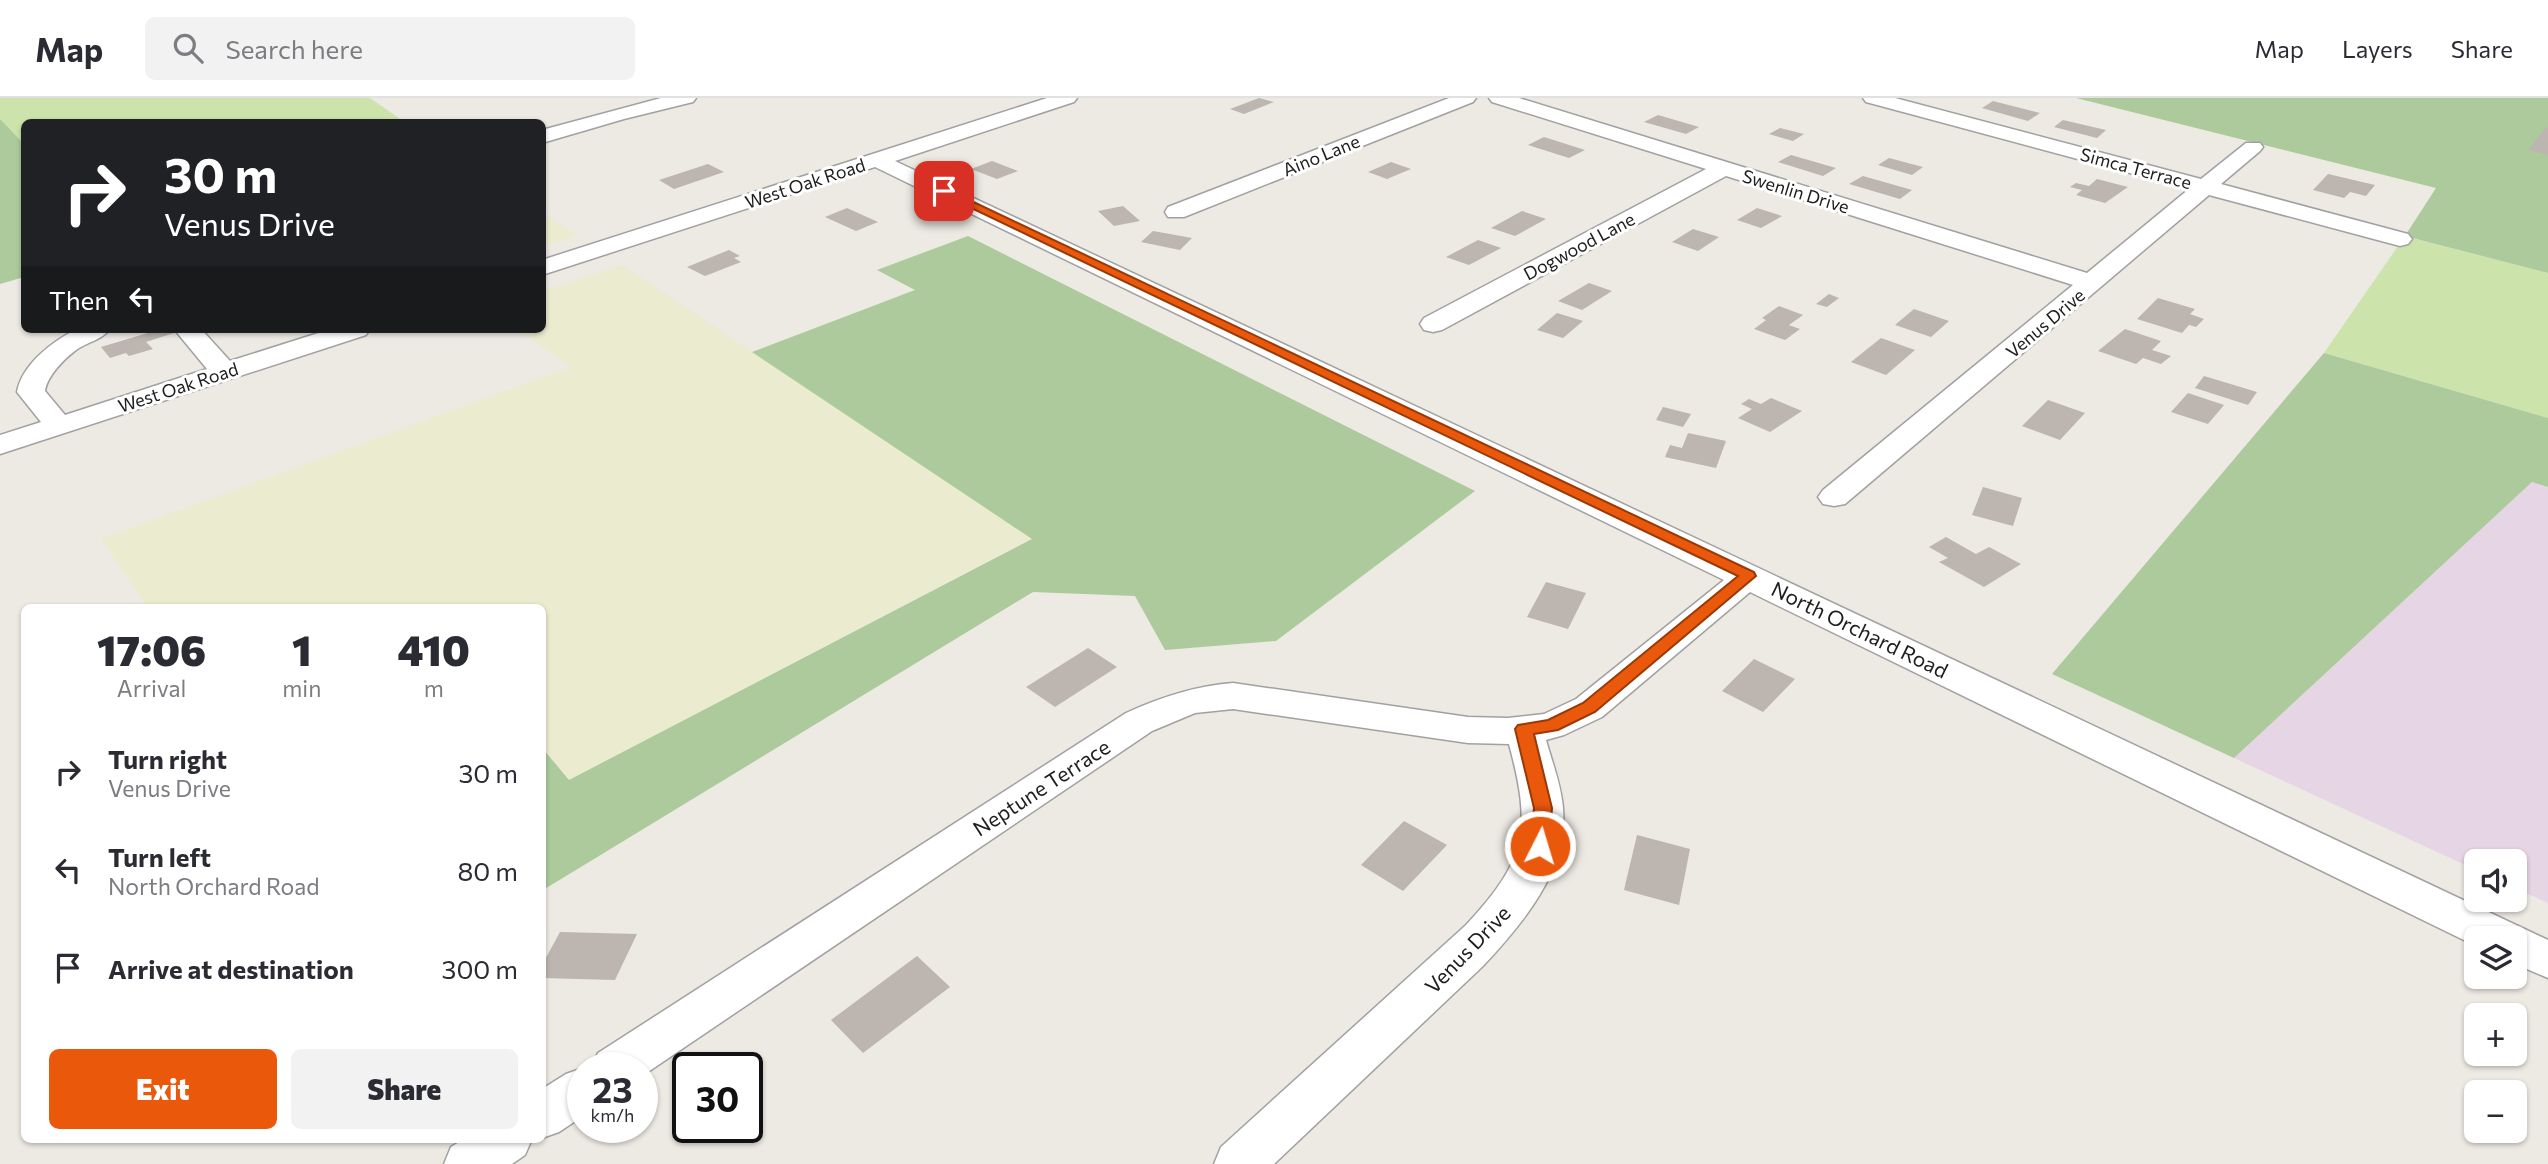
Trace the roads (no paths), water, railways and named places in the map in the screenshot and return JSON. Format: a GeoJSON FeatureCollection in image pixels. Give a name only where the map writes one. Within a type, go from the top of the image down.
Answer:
{"type":"FeatureCollection","features":[{"type":"Feature","properties":{"kind":"street"},"geometry":{"type":"LineString","coordinates":[[546,136],[618,114],[686,98]]}},
{"type":"Feature","properties":{"kind":"street"},"geometry":{"type":"LineString","coordinates":[[993,98],[1025,111]]}},
{"type":"Feature","properties":{"kind":"street","name":"West Oak Road"},"geometry":{"type":"LineString","coordinates":[[546,267],[1067,98]]}},
{"type":"Feature","properties":{"kind":"street","name":"Aino Lane"},"geometry":{"type":"LineString","coordinates":[[1177,212],[1466,98]]}},
{"type":"Feature","properties":{"kind":"street","name":"Swenlin Drive"},"geometry":{"type":"LineString","coordinates":[[1499,98],[2093,284]]}},
{"type":"Feature","properties":{"kind":"street","name":"Simca Terrace"},"geometry":{"type":"LineString","coordinates":[[1872,98],[2400,239]]}},
{"type":"Feature","properties":{"kind":"street"},"geometry":{"type":"LineString","coordinates":[[583,103],[601,112],[618,114]]}},
{"type":"Feature","properties":{"kind":"street","name":"Venus Drive"},"geometry":{"type":"LineString","coordinates":[[1834,497],[2253,148]]}},
{"type":"Feature","properties":{"kind":"street","name":"North Orchard Road"},"geometry":{"type":"LineString","coordinates":[[877,160],[2477,926]]}},
{"type":"Feature","properties":{"kind":"street","name":"Dogwood Lane"},"geometry":{"type":"LineString","coordinates":[[1433,324],[1724,168]]}},
{"type":"Feature","properties":{"kind":"street"},"geometry":{"type":"LineString","coordinates":[[59,426],[32,392],[33,379],[66,345],[89,333]]}},
{"type":"Feature","properties":{"kind":"street"},"geometry":{"type":"LineString","coordinates":[[191,333],[225,372]]}},
{"type":"Feature","properties":{"kind":"street","name":"West Oak Road"},"geometry":{"type":"LineString","coordinates":[[0,445],[345,333]]}},
{"type":"Feature","properties":{"kind":"street"},"geometry":{"type":"LineString","coordinates":[[1524,729],[1552,726],[1589,708],[1749,576]]}},
{"type":"Feature","properties":{"kind":"street","name":"Neptune Terrace"},"geometry":{"type":"LineString","coordinates":[[639,1052],[1139,722],[1168,708],[1198,698],[1233,696],[1468,730],[1524,729]]}},
{"type":"Feature","properties":{"kind":"street","name":"Venus Drive"},"geometry":{"type":"LineString","coordinates":[[1239,1164],[1502,919],[1526,883],[1540,846],[1543,808],[1524,729]]}},
{"type":"Feature","properties":{"kind":"street"},"geometry":{"type":"LineString","coordinates":[[2527,950],[2548,960]]}},
{"type":"Feature","properties":{"kind":"street"},"geometry":{"type":"LineString","coordinates":[[546,1113],[567,1100]]}},
{"type":"Feature","properties":{"kind":"street"},"geometry":{"type":"LineString","coordinates":[[469,1164],[501,1143]]}}]}
